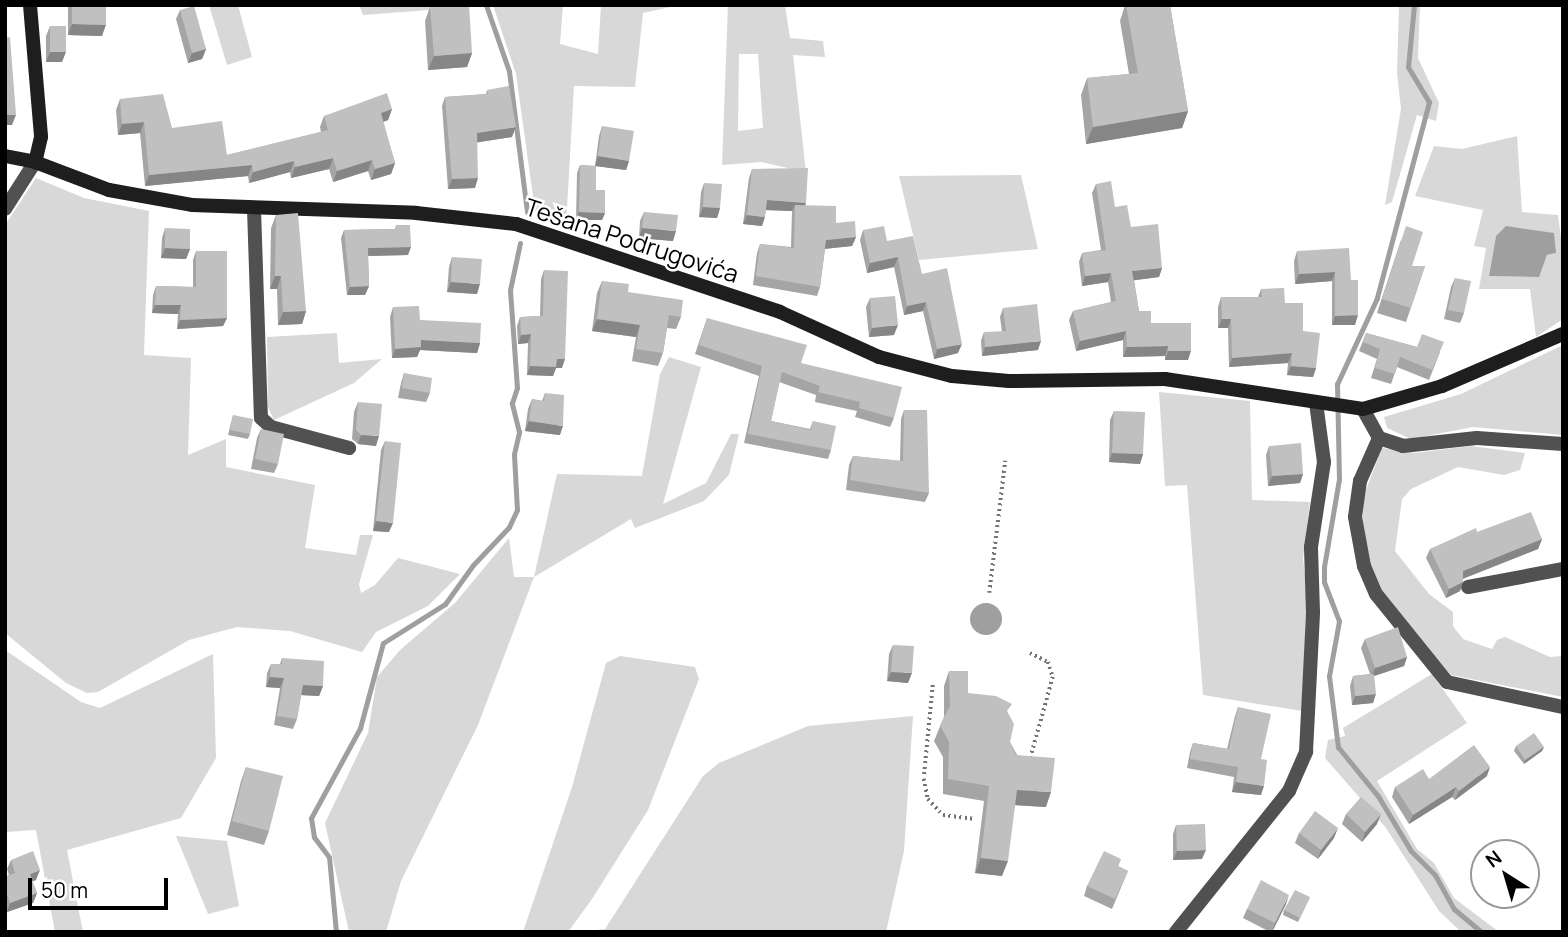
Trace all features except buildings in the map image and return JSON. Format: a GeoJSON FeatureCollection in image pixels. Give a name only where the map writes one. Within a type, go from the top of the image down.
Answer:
{"type":"FeatureCollection","features":[{"type":"Feature","properties":{"kind":"street"},"geometry":{"type":"LineString","coordinates":[[5,209],[35,162],[41,137],[30,5]]}},
{"type":"Feature","properties":{"kind":"street","name":"Tešana Podrugovića"},"geometry":{"type":"LineString","coordinates":[[5,156],[35,162],[109,190],[254,209],[416,213],[516,224],[780,312],[879,357],[931,372],[1009,381],[1165,379],[1363,409]]}},
{"type":"Feature","properties":{"kind":"street"},"geometry":{"type":"LineString","coordinates":[[254,209],[261,418],[271,427],[349,448]]}},
{"type":"Feature","properties":{"kind":"street"},"geometry":{"type":"LineString","coordinates":[[1563,334],[1442,386],[1363,409],[1379,438],[1404,446],[1477,438],[1563,444]]}},
{"type":"Feature","properties":{"kind":"street"},"geometry":{"type":"LineString","coordinates":[[1176,932],[1289,791],[1306,752],[1313,612],[1311,547],[1324,462],[1322,404]]}},
{"type":"Feature","properties":{"kind":"street"},"geometry":{"type":"LineString","coordinates":[[1379,438],[1360,481],[1355,517],[1364,566],[1385,607],[1447,682],[1563,706]]}},
{"type":"Feature","properties":{"kind":"street"},"geometry":{"type":"LineString","coordinates":[[1468,587],[1563,569]]}},
{"type":"Feature","properties":{"kind":"path"},"geometry":{"type":"LineString","coordinates":[[989,593],[1005,461]]}},
{"type":"Feature","properties":{"kind":"path"},"geometry":{"type":"LineString","coordinates":[[1029,765],[1053,677],[1048,662],[1030,653]]}},
{"type":"Feature","properties":{"kind":"path"},"geometry":{"type":"LineString","coordinates":[[933,685],[923,779],[928,799],[943,815],[975,819]]}},
{"type":"Feature","properties":{"kind":"shaded area"},"geometry":{"type":"Polygon","coordinates":[[[209,5],[238,5],[252,57],[227,65],[209,5]]]}},
{"type":"Feature","properties":{"kind":"shaded area"},"geometry":{"type":"Polygon","coordinates":[[[359,5],[481,5],[482,6],[363,15],[359,5]]]}},
{"type":"Feature","properties":{"kind":"shaded area"},"geometry":{"type":"Polygon","coordinates":[[[493,5],[563,5],[560,44],[598,54],[601,5],[679,5],[643,13],[635,87],[574,86],[566,226],[536,218],[516,74],[493,5]]]}},
{"type":"Feature","properties":{"kind":"shaded area"},"geometry":{"type":"Polygon","coordinates":[[[728,5],[785,5],[790,38],[823,41],[825,57],[793,55],[806,172],[761,162],[722,165],[728,5]],[[739,54],[738,131],[763,128],[758,54],[739,54]]]}},
{"type":"Feature","properties":{"kind":"shaded area"},"geometry":{"type":"Polygon","coordinates":[[[1399,5],[1420,5],[1418,58],[1439,103],[1436,121],[1417,115],[1392,202],[1385,205],[1401,109],[1397,73],[1399,5]]]}},
{"type":"Feature","properties":{"kind":"shaded area"},"geometry":{"type":"Polygon","coordinates":[[[1517,136],[1522,212],[1558,215],[1563,254],[1563,319],[1536,337],[1530,289],[1479,289],[1486,248],[1474,246],[1483,210],[1415,196],[1434,146],[1462,149],[1517,136]],[[1496,236],[1489,276],[1538,277],[1547,255],[1556,253],[1496,236]]]}},
{"type":"Feature","properties":{"kind":"shaded area"},"geometry":{"type":"Polygon","coordinates":[[[1021,175],[1038,249],[919,260],[899,176],[1021,175]]]}},
{"type":"Feature","properties":{"kind":"shaded area"},"geometry":{"type":"Polygon","coordinates":[[[36,178],[84,198],[149,211],[144,355],[191,358],[188,455],[226,439],[226,467],[315,485],[305,548],[356,555],[360,535],[373,535],[359,584],[361,593],[375,585],[398,558],[460,574],[428,606],[376,632],[362,652],[290,631],[237,627],[189,640],[98,692],[87,693],[66,683],[5,633],[5,225],[36,178]]]}},
{"type":"Feature","properties":{"kind":"shaded area"},"geometry":{"type":"Polygon","coordinates":[[[1506,226],[1554,233],[1556,253],[1547,255],[1539,277],[1489,276],[1496,236],[1506,226]]]}},
{"type":"Feature","properties":{"kind":"shaded area"},"geometry":{"type":"Polygon","coordinates":[[[337,333],[339,363],[382,359],[354,383],[274,420],[268,407],[267,337],[337,333]]]}},
{"type":"Feature","properties":{"kind":"shaded area"},"geometry":{"type":"Polygon","coordinates":[[[1563,345],[1563,435],[1473,427],[1411,439],[1387,428],[1384,417],[1461,394],[1563,345]]]}},
{"type":"Feature","properties":{"kind":"shaded area"},"geometry":{"type":"Polygon","coordinates":[[[669,357],[701,367],[663,504],[706,483],[731,434],[739,434],[729,475],[704,501],[635,528],[631,519],[534,577],[557,474],[642,476],[660,374],[669,357]]]}},
{"type":"Feature","properties":{"kind":"shaded area"},"geometry":{"type":"Polygon","coordinates":[[[1159,392],[1250,401],[1252,500],[1310,502],[1303,559],[1307,593],[1302,711],[1203,695],[1187,485],[1165,486],[1159,392]]]}},
{"type":"Feature","properties":{"kind":"shaded area"},"geometry":{"type":"Polygon","coordinates":[[[1471,446],[1525,453],[1520,470],[1504,475],[1458,467],[1411,489],[1402,499],[1395,551],[1429,594],[1453,612],[1453,626],[1463,639],[1492,649],[1497,640],[1505,637],[1550,657],[1563,656],[1563,697],[1451,675],[1385,600],[1372,575],[1363,533],[1362,500],[1382,448],[1414,453],[1471,446]]]}},
{"type":"Feature","properties":{"kind":"shaded area"},"geometry":{"type":"Polygon","coordinates":[[[509,538],[514,577],[534,577],[478,725],[401,881],[386,932],[349,932],[325,823],[368,733],[377,677],[400,650],[455,603],[509,538]]]}},
{"type":"Feature","properties":{"kind":"shaded area"},"geometry":{"type":"Polygon","coordinates":[[[986,603],[997,608],[1002,619],[997,630],[986,635],[975,630],[970,619],[975,608],[986,603]]]}},
{"type":"Feature","properties":{"kind":"shaded area"},"geometry":{"type":"Polygon","coordinates":[[[5,650],[81,702],[100,708],[213,654],[216,758],[181,818],[67,850],[83,932],[55,932],[36,830],[5,832],[5,650]]]}},
{"type":"Feature","properties":{"kind":"shaded area"},"geometry":{"type":"Polygon","coordinates":[[[620,656],[695,667],[699,679],[648,810],[592,899],[568,932],[523,932],[572,787],[606,663],[620,656]]]}},
{"type":"Feature","properties":{"kind":"shaded area"},"geometry":{"type":"Polygon","coordinates":[[[1432,674],[1467,723],[1377,781],[1417,849],[1434,863],[1454,898],[1499,932],[1461,932],[1439,911],[1386,828],[1325,758],[1328,740],[1345,736],[1343,728],[1432,674]]]}},
{"type":"Feature","properties":{"kind":"shaded area"},"geometry":{"type":"Polygon","coordinates":[[[913,716],[904,851],[886,932],[579,932],[605,929],[703,776],[719,763],[808,726],[913,716]]]}},
{"type":"Feature","properties":{"kind":"shaded area"},"geometry":{"type":"Polygon","coordinates":[[[176,836],[227,841],[239,906],[208,914],[176,836]]]}},
{"type":"Feature","properties":{"kind":"waterway"},"geometry":{"type":"LineString","coordinates":[[486,5],[509,71],[527,212]]}},
{"type":"Feature","properties":{"kind":"waterway"},"geometry":{"type":"LineString","coordinates":[[1414,5],[1408,67],[1429,102],[1377,298],[1337,384],[1339,479],[1324,567],[1324,582],[1339,621],[1329,676],[1338,747],[1378,796],[1411,851],[1435,875],[1454,909],[1481,932]]}},
{"type":"Feature","properties":{"kind":"waterway"},"geometry":{"type":"LineString","coordinates":[[336,932],[329,857],[314,837],[311,818],[360,728],[383,643],[445,604],[473,565],[509,527],[517,510],[514,454],[519,432],[512,403],[517,388],[510,290],[520,243]]}}]}
